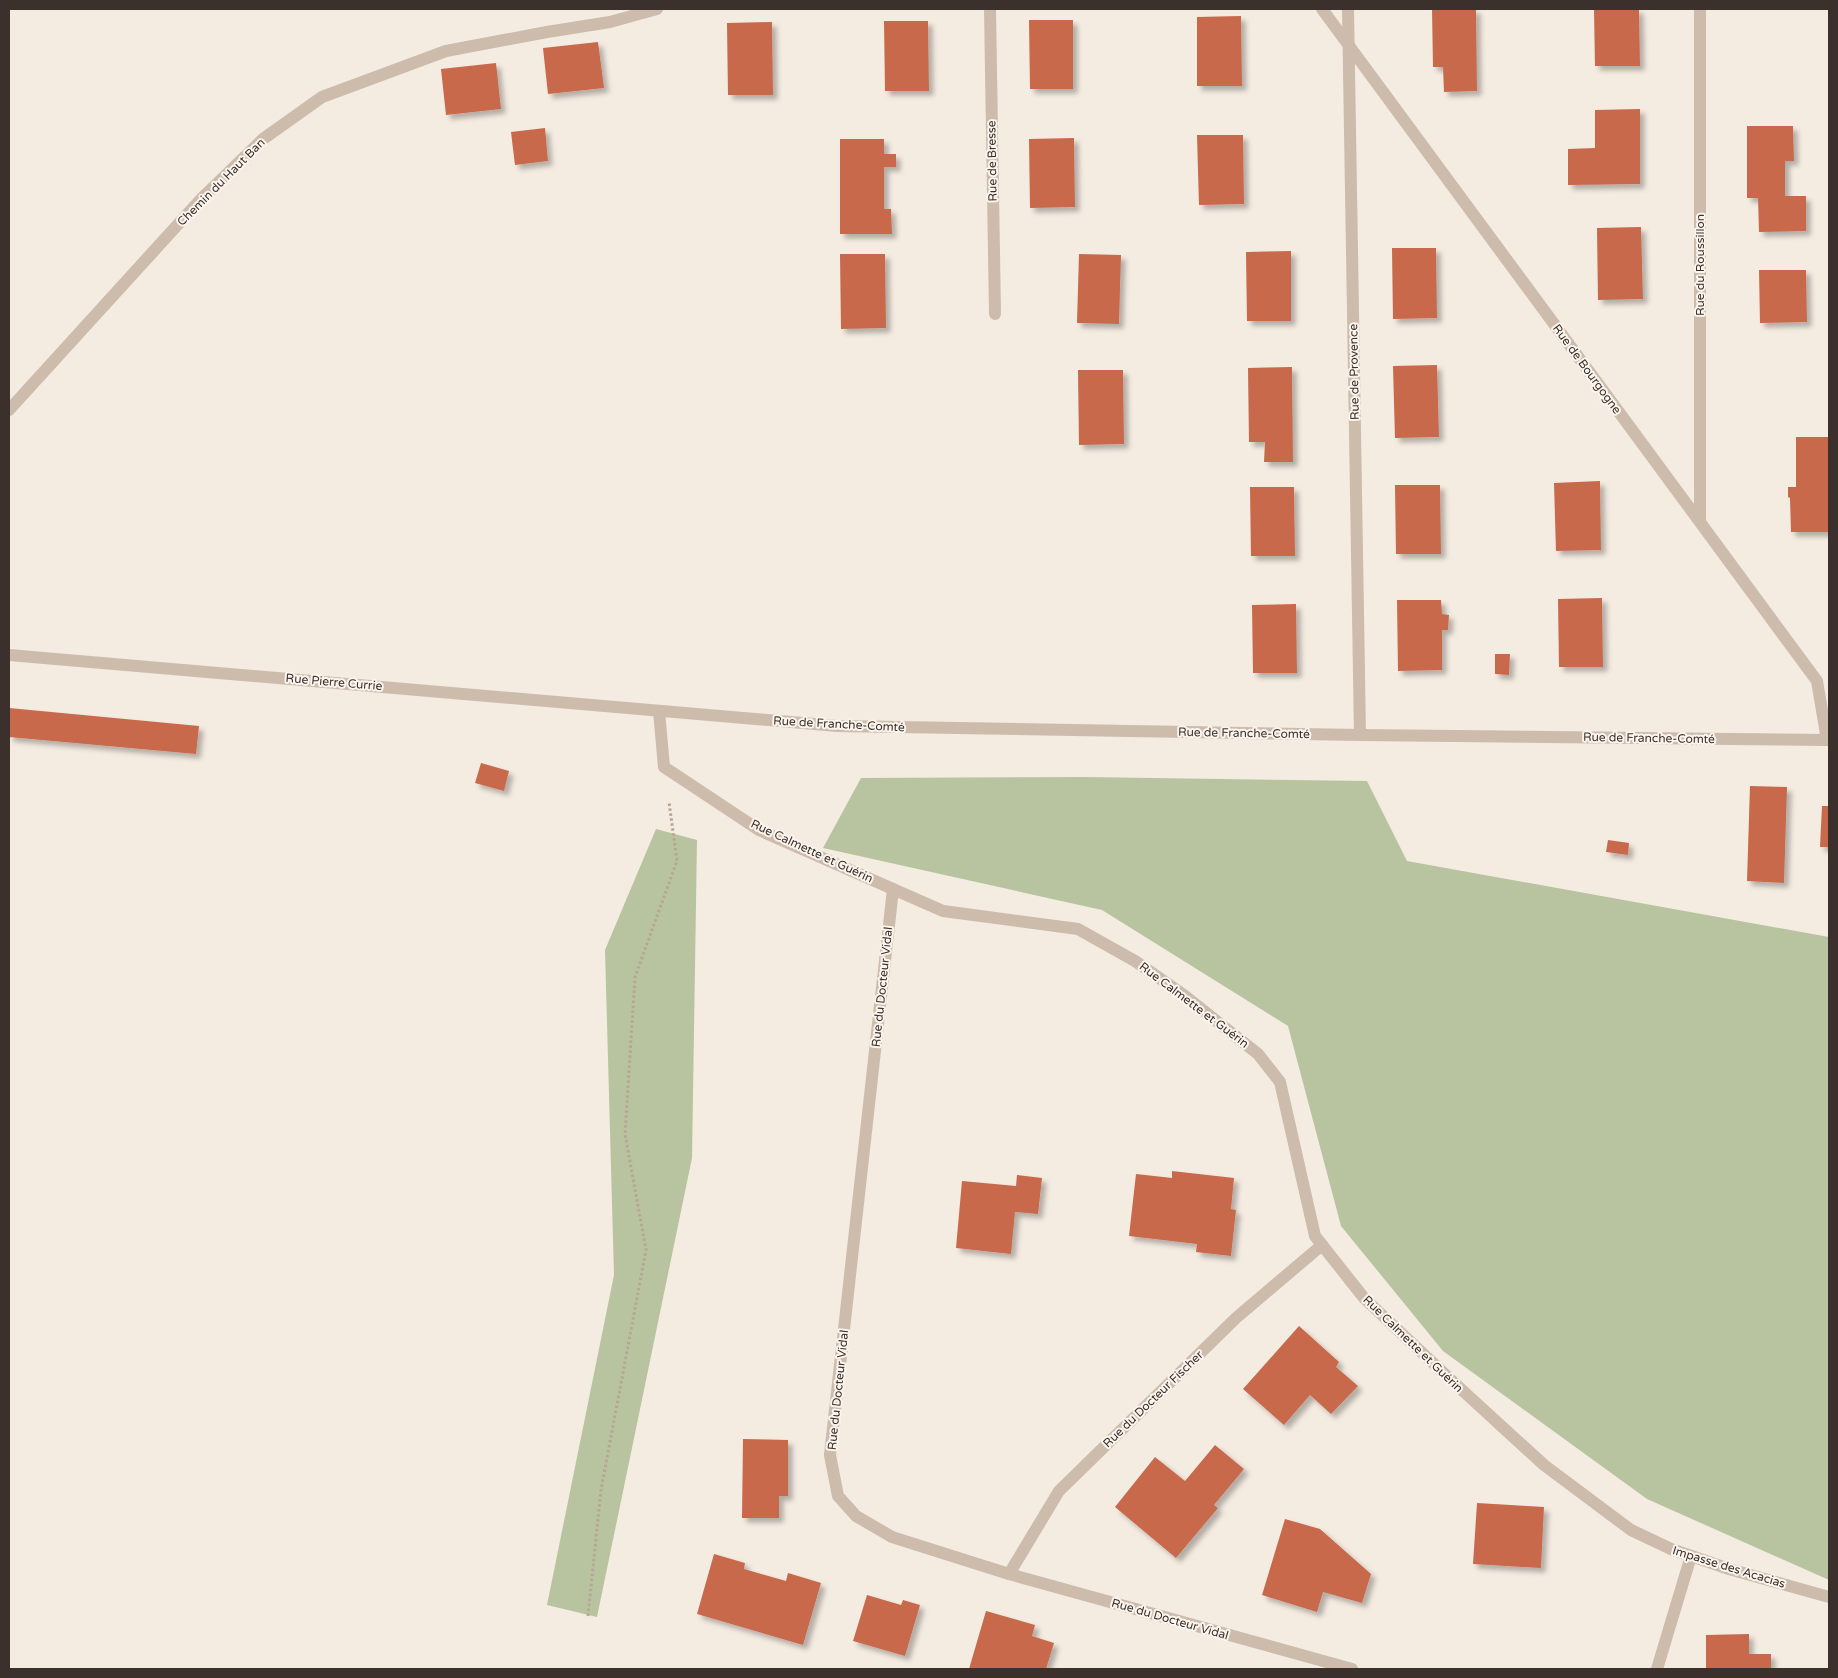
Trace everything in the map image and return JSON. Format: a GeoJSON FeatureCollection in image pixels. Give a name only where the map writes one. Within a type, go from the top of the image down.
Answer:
{"type":"FeatureCollection","features":[{"type":"Feature","properties":{"kind":"street","name":"Chemin du Haut Ban"},"geometry":{"type":"LineString","coordinates":[[9,410],[202,198],[263,139],[322,97],[446,51],[610,22],[656,9]]}},
{"type":"Feature","properties":{"kind":"street","name":"Rue de Bresse"},"geometry":{"type":"LineString","coordinates":[[990,9],[995,314]]}},
{"type":"Feature","properties":{"kind":"street","name":"Rue de Bourgogne"},"geometry":{"type":"LineString","coordinates":[[1322,9],[1817,681],[1828,740]]}},
{"type":"Feature","properties":{"kind":"street","name":"Rue de Provence"},"geometry":{"type":"LineString","coordinates":[[1348,9],[1360,735]]}},
{"type":"Feature","properties":{"kind":"street","name":"Rue du Roussillon"},"geometry":{"type":"LineString","coordinates":[[1700,9],[1700,521]]}},
{"type":"Feature","properties":{"kind":"street","name":"Rue Pierre Currie"},"geometry":{"type":"LineString","coordinates":[[9,655],[659,711]]}},
{"type":"Feature","properties":{"kind":"street","name":"Rue de Franche-Comté"},"geometry":{"type":"LineString","coordinates":[[659,711],[837,726],[1360,735],[1828,740]]}},
{"type":"Feature","properties":{"kind":"street"},"geometry":{"type":"LineString","coordinates":[[659,711],[664,767]]}},
{"type":"Feature","properties":{"kind":"street","name":"Rue Calmette et Guérin"},"geometry":{"type":"LineString","coordinates":[[664,767],[759,830],[943,911],[1078,929],[1149,971],[1185,996],[1258,1054],[1280,1082],[1314,1236],[1364,1298],[1450,1380],[1544,1465],[1631,1530]]}},
{"type":"Feature","properties":{"kind":"street","name":"Rue du Docteur Vidal"},"geometry":{"type":"LineString","coordinates":[[893,889],[830,1455],[838,1496],[856,1516],[892,1536],[1009,1574],[1352,1669]]}},
{"type":"Feature","properties":{"kind":"street","name":"Rue du Docteur Fischer"},"geometry":{"type":"LineString","coordinates":[[1009,1574],[1059,1491],[1236,1318],[1322,1245]]}},
{"type":"Feature","properties":{"kind":"street","name":"Impasse des Acacias"},"geometry":{"type":"LineString","coordinates":[[1631,1530],[1671,1549],[1729,1569],[1829,1597]]}},
{"type":"Feature","properties":{"kind":"street"},"geometry":{"type":"LineString","coordinates":[[1657,1669],[1691,1556]]}},
{"type":"Feature","properties":{"kind":"path"},"geometry":{"type":"LineString","coordinates":[[588,1616],[601,1490],[646,1250],[625,1134],[635,977],[677,861],[664,767]]}},
{"type":"Feature","properties":{"kind":"green space"},"geometry":{"type":"Polygon","coordinates":[[[1084,777],[1367,781],[1407,861],[1829,937],[1829,1580],[1647,1499],[1443,1351],[1341,1226],[1288,1026],[1102,910],[823,848],[861,778],[1084,777]]]}},
{"type":"Feature","properties":{"kind":"green space"},"geometry":{"type":"Polygon","coordinates":[[[656,829],[697,840],[692,1158],[597,1617],[547,1605],[614,1275],[605,950],[656,829]]]}},
{"type":"Feature","properties":{"kind":"building"},"geometry":{"type":"Polygon","coordinates":[[[1432,9],[1476,9],[1477,91],[1444,92],[1443,67],[1433,67],[1432,9]]]}},
{"type":"Feature","properties":{"kind":"building"},"geometry":{"type":"Polygon","coordinates":[[[1594,9],[1639,9],[1640,66],[1595,66],[1594,9]]]}},
{"type":"Feature","properties":{"kind":"building"},"geometry":{"type":"Polygon","coordinates":[[[1241,16],[1242,86],[1197,86],[1197,17],[1241,16]]]}},
{"type":"Feature","properties":{"kind":"building"},"geometry":{"type":"Polygon","coordinates":[[[1029,20],[1073,20],[1073,89],[1030,89],[1029,20]]]}},
{"type":"Feature","properties":{"kind":"building"},"geometry":{"type":"Polygon","coordinates":[[[884,21],[928,21],[929,91],[885,91],[884,21]]]}},
{"type":"Feature","properties":{"kind":"building"},"geometry":{"type":"Polygon","coordinates":[[[772,22],[773,95],[728,95],[727,23],[772,22]]]}},
{"type":"Feature","properties":{"kind":"building"},"geometry":{"type":"Polygon","coordinates":[[[598,42],[604,88],[548,94],[543,48],[598,42]]]}},
{"type":"Feature","properties":{"kind":"building"},"geometry":{"type":"Polygon","coordinates":[[[496,63],[501,109],[446,115],[441,69],[496,63]]]}},
{"type":"Feature","properties":{"kind":"building"},"geometry":{"type":"Polygon","coordinates":[[[1640,109],[1640,184],[1568,185],[1568,149],[1595,148],[1595,110],[1640,109]]]}},
{"type":"Feature","properties":{"kind":"building"},"geometry":{"type":"Polygon","coordinates":[[[1747,126],[1793,126],[1794,161],[1785,161],[1785,196],[1806,196],[1806,231],[1759,232],[1758,198],[1747,198],[1747,126]]]}},
{"type":"Feature","properties":{"kind":"building"},"geometry":{"type":"Polygon","coordinates":[[[545,128],[548,161],[515,165],[511,132],[545,128]]]}},
{"type":"Feature","properties":{"kind":"building"},"geometry":{"type":"Polygon","coordinates":[[[1197,135],[1243,135],[1244,204],[1199,205],[1197,135]]]}},
{"type":"Feature","properties":{"kind":"building"},"geometry":{"type":"Polygon","coordinates":[[[1074,138],[1075,207],[1030,208],[1029,139],[1074,138]]]}},
{"type":"Feature","properties":{"kind":"building"},"geometry":{"type":"Polygon","coordinates":[[[840,139],[884,139],[884,154],[896,154],[896,167],[884,167],[884,209],[891,209],[892,234],[840,234],[840,139]]]}},
{"type":"Feature","properties":{"kind":"building"},"geometry":{"type":"Polygon","coordinates":[[[1641,227],[1643,299],[1598,300],[1597,228],[1641,227]]]}},
{"type":"Feature","properties":{"kind":"building"},"geometry":{"type":"Polygon","coordinates":[[[1392,248],[1436,248],[1437,318],[1393,319],[1392,248]]]}},
{"type":"Feature","properties":{"kind":"building"},"geometry":{"type":"Polygon","coordinates":[[[1291,251],[1291,321],[1247,321],[1246,252],[1291,251]]]}},
{"type":"Feature","properties":{"kind":"building"},"geometry":{"type":"Polygon","coordinates":[[[840,254],[885,254],[886,328],[841,329],[840,254]]]}},
{"type":"Feature","properties":{"kind":"building"},"geometry":{"type":"Polygon","coordinates":[[[1079,254],[1121,255],[1119,324],[1077,323],[1079,254]]]}},
{"type":"Feature","properties":{"kind":"building"},"geometry":{"type":"Polygon","coordinates":[[[1759,270],[1806,270],[1807,322],[1760,323],[1759,270]]]}},
{"type":"Feature","properties":{"kind":"building"},"geometry":{"type":"Polygon","coordinates":[[[1437,365],[1439,437],[1395,438],[1393,366],[1437,365]]]}},
{"type":"Feature","properties":{"kind":"building"},"geometry":{"type":"Polygon","coordinates":[[[1292,367],[1293,462],[1264,462],[1265,442],[1249,442],[1248,368],[1292,367]]]}},
{"type":"Feature","properties":{"kind":"building"},"geometry":{"type":"Polygon","coordinates":[[[1078,370],[1123,370],[1124,444],[1079,445],[1078,370]]]}},
{"type":"Feature","properties":{"kind":"building"},"geometry":{"type":"Polygon","coordinates":[[[1796,437],[1829,437],[1829,532],[1791,532],[1788,487],[1796,487],[1796,437]]]}},
{"type":"Feature","properties":{"kind":"building"},"geometry":{"type":"Polygon","coordinates":[[[1600,481],[1601,550],[1556,551],[1554,483],[1600,481]]]}},
{"type":"Feature","properties":{"kind":"building"},"geometry":{"type":"Polygon","coordinates":[[[1395,485],[1440,485],[1441,554],[1396,554],[1395,485]]]}},
{"type":"Feature","properties":{"kind":"building"},"geometry":{"type":"Polygon","coordinates":[[[1250,487],[1294,487],[1295,556],[1251,556],[1250,487]]]}},
{"type":"Feature","properties":{"kind":"building"},"geometry":{"type":"Polygon","coordinates":[[[1602,598],[1603,667],[1559,667],[1558,599],[1602,598]]]}},
{"type":"Feature","properties":{"kind":"building"},"geometry":{"type":"Polygon","coordinates":[[[1397,600],[1441,600],[1442,614],[1449,615],[1448,630],[1442,630],[1442,670],[1398,671],[1397,600]]]}},
{"type":"Feature","properties":{"kind":"building"},"geometry":{"type":"Polygon","coordinates":[[[1296,604],[1297,673],[1253,673],[1252,605],[1296,604]]]}},
{"type":"Feature","properties":{"kind":"building"},"geometry":{"type":"Polygon","coordinates":[[[1495,654],[1510,654],[1509,675],[1495,674],[1495,654]]]}},
{"type":"Feature","properties":{"kind":"building"},"geometry":{"type":"Polygon","coordinates":[[[9,708],[199,726],[196,754],[9,737],[9,708]]]}},
{"type":"Feature","properties":{"kind":"building"},"geometry":{"type":"Polygon","coordinates":[[[481,763],[509,771],[504,791],[475,783],[481,763]]]}},
{"type":"Feature","properties":{"kind":"building"},"geometry":{"type":"Polygon","coordinates":[[[1750,786],[1787,787],[1784,883],[1747,881],[1750,786]]]}},
{"type":"Feature","properties":{"kind":"building"},"geometry":{"type":"Polygon","coordinates":[[[1822,806],[1829,806],[1829,847],[1820,847],[1822,806]]]}},
{"type":"Feature","properties":{"kind":"building"},"geometry":{"type":"Polygon","coordinates":[[[1608,840],[1629,843],[1628,855],[1606,852],[1608,840]]]}},
{"type":"Feature","properties":{"kind":"building"},"geometry":{"type":"Polygon","coordinates":[[[1172,1171],[1234,1178],[1231,1209],[1236,1210],[1231,1256],[1196,1252],[1197,1244],[1129,1236],[1136,1174],[1172,1178],[1172,1171]]]}},
{"type":"Feature","properties":{"kind":"building"},"geometry":{"type":"Polygon","coordinates":[[[1017,1175],[1042,1178],[1038,1214],[1015,1212],[1011,1254],[956,1248],[962,1181],[1016,1186],[1017,1175]]]}},
{"type":"Feature","properties":{"kind":"building"},"geometry":{"type":"Polygon","coordinates":[[[1299,1326],[1339,1362],[1336,1367],[1358,1386],[1331,1414],[1310,1395],[1284,1425],[1243,1389],[1299,1326]]]}},
{"type":"Feature","properties":{"kind":"building"},"geometry":{"type":"Polygon","coordinates":[[[743,1439],[788,1440],[788,1496],[779,1496],[779,1518],[742,1518],[743,1439]]]}},
{"type":"Feature","properties":{"kind":"building"},"geometry":{"type":"Polygon","coordinates":[[[1215,1445],[1244,1469],[1214,1505],[1218,1508],[1176,1558],[1115,1507],[1155,1457],[1185,1481],[1215,1445]]]}},
{"type":"Feature","properties":{"kind":"building"},"geometry":{"type":"Polygon","coordinates":[[[1477,1503],[1544,1507],[1541,1568],[1473,1564],[1477,1503]]]}},
{"type":"Feature","properties":{"kind":"building"},"geometry":{"type":"Polygon","coordinates":[[[1285,1519],[1320,1529],[1371,1574],[1362,1603],[1323,1592],[1317,1612],[1262,1595],[1285,1519]]]}},
{"type":"Feature","properties":{"kind":"building"},"geometry":{"type":"Polygon","coordinates":[[[714,1554],[745,1563],[744,1569],[786,1581],[788,1573],[821,1583],[803,1645],[697,1614],[714,1554]]]}},
{"type":"Feature","properties":{"kind":"building"},"geometry":{"type":"Polygon","coordinates":[[[867,1595],[901,1605],[903,1600],[920,1605],[905,1656],[853,1641],[867,1595]]]}},
{"type":"Feature","properties":{"kind":"building"},"geometry":{"type":"Polygon","coordinates":[[[986,1611],[1035,1625],[1032,1636],[1054,1643],[1046,1669],[969,1669],[986,1611]]]}},
{"type":"Feature","properties":{"kind":"building"},"geometry":{"type":"Polygon","coordinates":[[[1749,1634],[1749,1654],[1771,1654],[1771,1669],[1706,1669],[1706,1635],[1749,1634]]]}}]}
